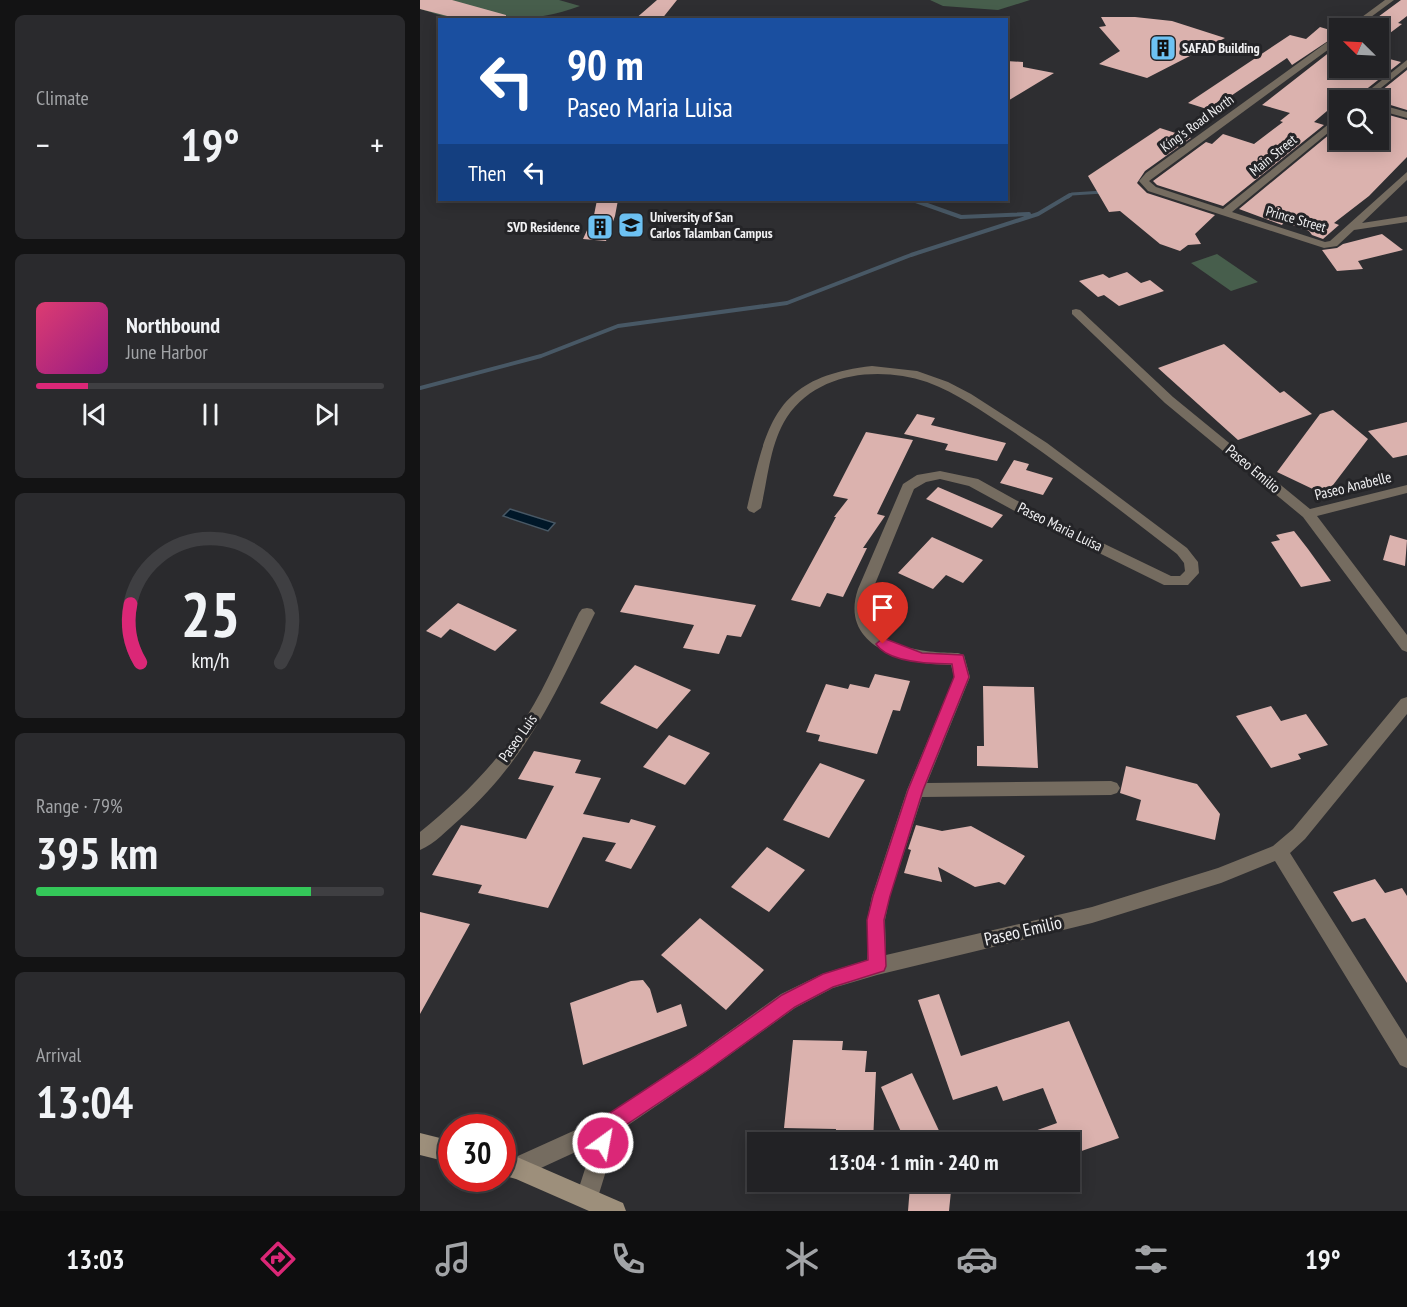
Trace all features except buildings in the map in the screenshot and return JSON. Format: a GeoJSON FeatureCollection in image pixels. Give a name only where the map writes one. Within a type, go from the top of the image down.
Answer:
{"type":"FeatureCollection","features":[{"type":"Feature","properties":{"kind":"street"},"geometry":{"type":"LineString","coordinates":[[1365,18],[1390,0]]}},
{"type":"Feature","properties":{"kind":"street","name":"King's Road North"},"geometry":{"type":"LineString","coordinates":[[1224,213],[1152,189],[1144,181],[1158,168],[1329,45]]}},
{"type":"Feature","properties":{"kind":"street"},"geometry":{"type":"LineString","coordinates":[[1373,90],[1407,63]]}},
{"type":"Feature","properties":{"kind":"street"},"geometry":{"type":"LineString","coordinates":[[1389,109],[1407,115]]}},
{"type":"Feature","properties":{"kind":"street","name":"Main Street"},"geometry":{"type":"LineString","coordinates":[[1224,213],[1329,127]]}},
{"type":"Feature","properties":{"kind":"street","name":"Prince Street"},"geometry":{"type":"LineString","coordinates":[[1224,213],[1324,245],[1333,244],[1407,175]]}},
{"type":"Feature","properties":{"kind":"street"},"geometry":{"type":"LineString","coordinates":[[1353,227],[1407,219]]}},
{"type":"Feature","properties":{"kind":"street","name":"Paseo Emilio"},"geometry":{"type":"LineString","coordinates":[[1076,312],[1169,400],[1308,514],[1407,646]]}},
{"type":"Feature","properties":{"kind":"street","name":"Paseo Maria Luisa"},"geometry":{"type":"LineString","coordinates":[[754,508],[772,436],[783,413],[802,392],[820,381],[847,372],[876,369],[931,380],[982,406],[1075,468],[1182,551],[1191,562],[1192,573],[1183,581],[1169,581],[1027,512],[973,482],[940,475],[922,478],[908,487],[862,600],[864,622],[872,637],[893,650],[922,659],[958,659],[962,677],[916,790],[876,920],[877,966]]}},
{"type":"Feature","properties":{"kind":"street","name":"Paseo Anabelle"},"geometry":{"type":"LineString","coordinates":[[1308,514],[1407,489]]}},
{"type":"Feature","properties":{"kind":"street","name":"Paseo Luis"},"geometry":{"type":"LineString","coordinates":[[420,842],[457,811],[512,752],[532,720],[587,613]]}},
{"type":"Feature","properties":{"kind":"street","name":"Paseo Emilio"},"geometry":{"type":"LineString","coordinates":[[516,1164],[609,1125],[702,1064],[788,1001],[829,980],[877,966],[1092,915],[1221,875],[1279,851],[1299,834],[1407,703]]}},
{"type":"Feature","properties":{"kind":"street"},"geometry":{"type":"LineString","coordinates":[[916,790],[1111,788]]}},
{"type":"Feature","properties":{"kind":"street"},"geometry":{"type":"LineString","coordinates":[[1279,851],[1407,1058]]}},
{"type":"Feature","properties":{"kind":"street"},"geometry":{"type":"LineString","coordinates":[[587,1197],[609,1125]]}},
{"type":"Feature","properties":{"kind":"street"},"geometry":{"type":"LineString","coordinates":[[420,1144],[438,1148]]}},
{"type":"Feature","properties":{"kind":"street"},"geometry":{"type":"LineString","coordinates":[[516,1168],[615,1211]]}},
{"type":"Feature","properties":{"kind":"green space"},"geometry":{"type":"Polygon","coordinates":[[[420,0],[559,0],[580,6],[566,11],[526,18],[451,18],[420,9],[420,0]]]}},
{"type":"Feature","properties":{"kind":"green space"},"geometry":{"type":"Polygon","coordinates":[[[930,0],[1030,0],[998,10],[943,6],[930,0]]]}},
{"type":"Feature","properties":{"kind":"green space"},"geometry":{"type":"Polygon","coordinates":[[[1217,254],[1258,282],[1231,291],[1191,263],[1217,254]]]}},
{"type":"Feature","properties":{"kind":"water"},"geometry":{"type":"Polygon","coordinates":[[[510,509],[555,523],[548,531],[503,516],[510,509]]]}},
{"type":"Feature","properties":{"kind":"waterway"},"geometry":{"type":"LineString","coordinates":[[1068,197],[1072,194],[1103,192]]}},
{"type":"Feature","properties":{"kind":"waterway"},"geometry":{"type":"LineString","coordinates":[[420,388],[541,356],[618,326],[787,303],[911,255],[1038,214],[1070,195]]}},
{"type":"Feature","properties":{"kind":"waterway"},"geometry":{"type":"LineString","coordinates":[[916,201],[961,217],[1029,214]]}},
{"type":"Feature","properties":{"kind":"place","name":"SAFAD Building"},"geometry":{"type":"Point","coordinates":[1163,48]}},
{"type":"Feature","properties":{"kind":"place","name":"University of San Carlos Talamban Campus"},"geometry":{"type":"Point","coordinates":[631,225]}},
{"type":"Feature","properties":{"kind":"place","name":"SVD Residence"},"geometry":{"type":"Point","coordinates":[600,227]}},
{"type":"Feature","properties":{"kind":"route"},"geometry":{"type":"LineString","coordinates":[[603,1143],[609,1125],[702,1064],[788,1001],[829,980],[877,966],[876,920],[881,896],[916,790],[962,677],[958,659],[922,659],[893,650],[883,644]]}}]}
